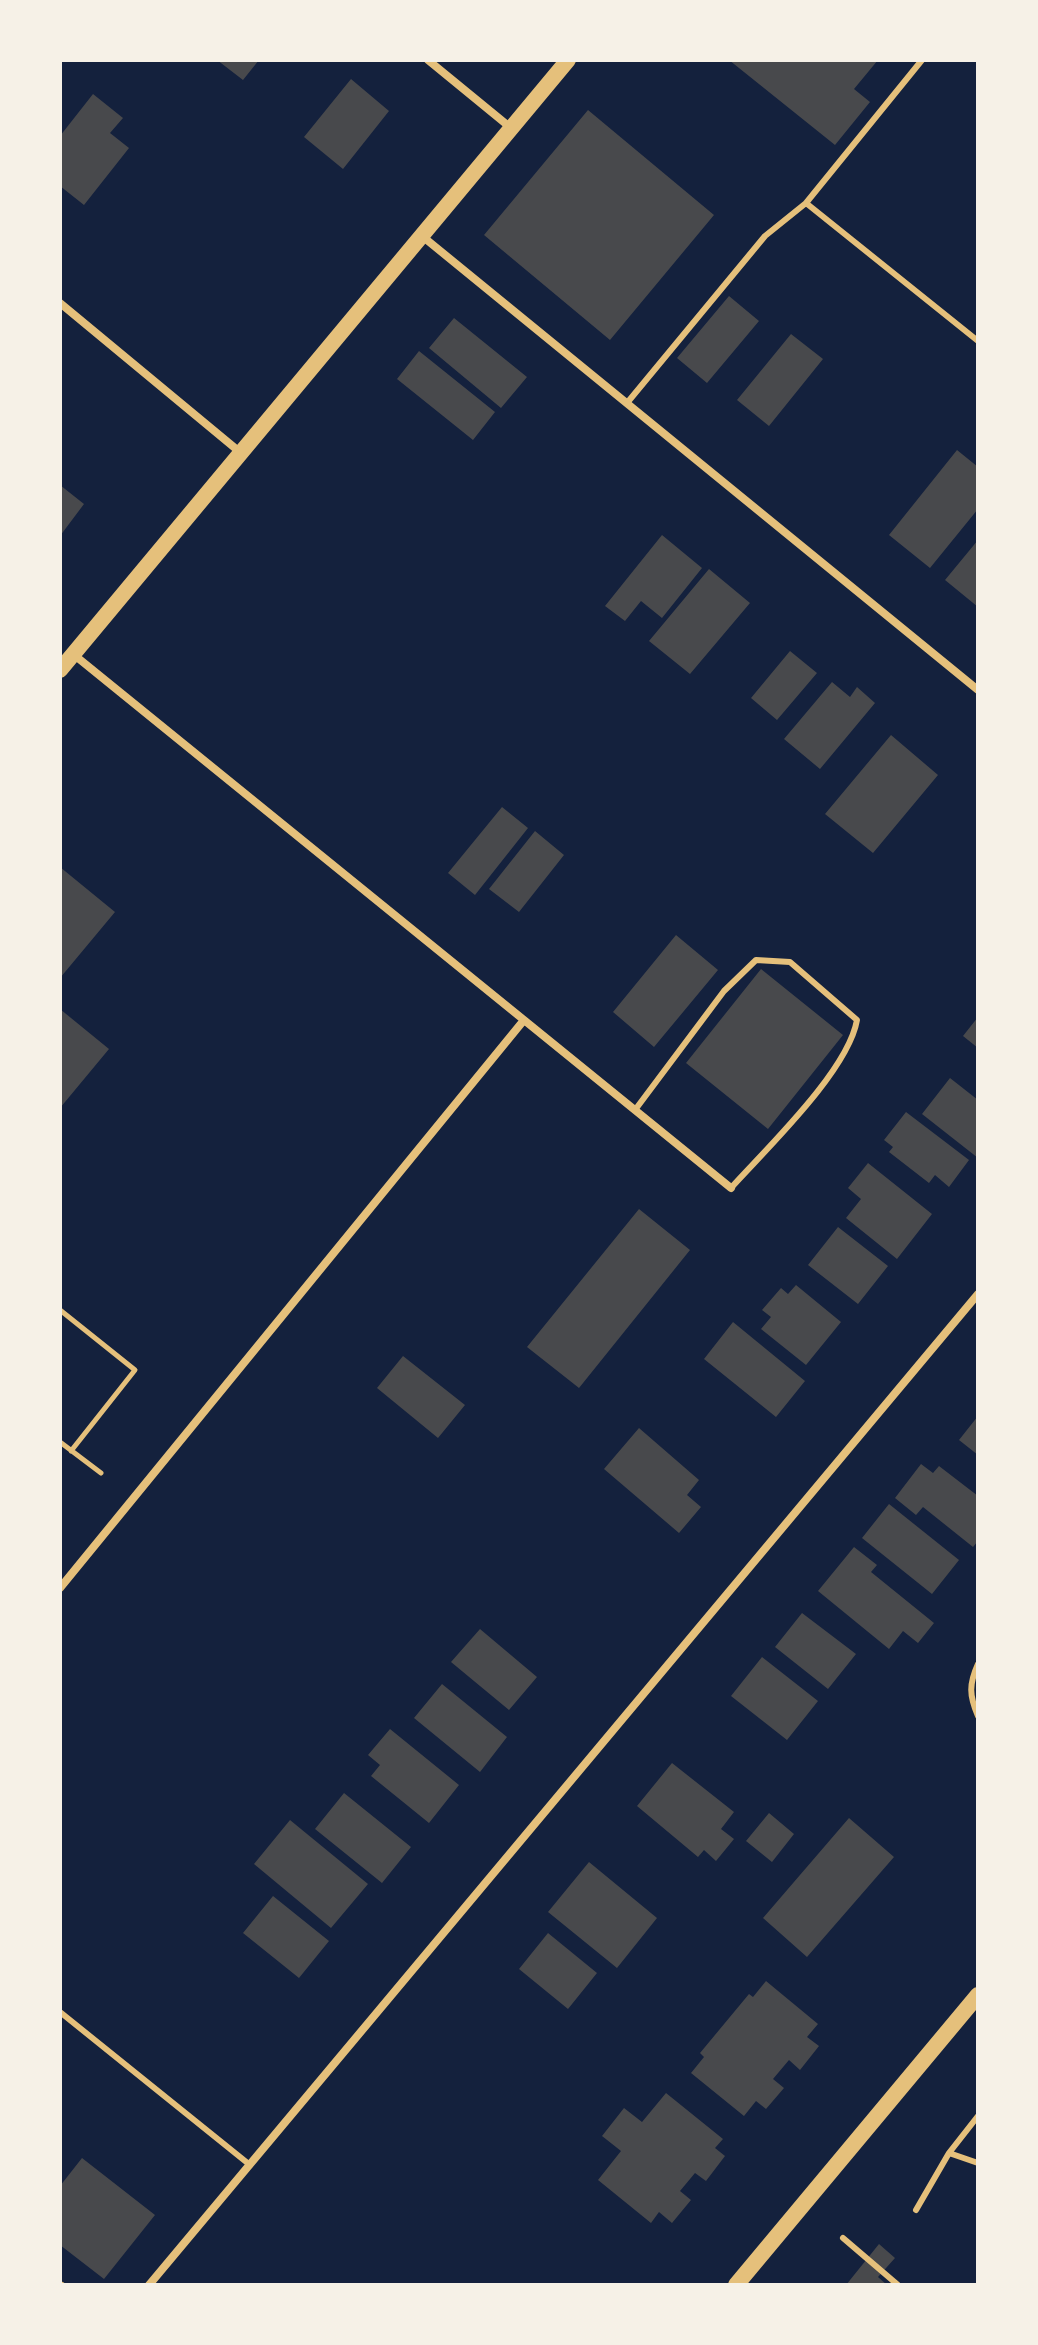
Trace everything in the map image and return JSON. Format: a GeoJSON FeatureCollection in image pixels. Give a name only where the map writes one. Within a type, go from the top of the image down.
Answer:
{"type":"FeatureCollection","features":[{"type":"Feature","properties":{"kind":"main road"},"geometry":{"type":"LineString","coordinates":[[60,670],[568,60]]}},
{"type":"Feature","properties":{"kind":"main road"},"geometry":{"type":"LineString","coordinates":[[736,2285],[978,1995]]}},
{"type":"Feature","properties":{"kind":"street"},"geometry":{"type":"LineString","coordinates":[[428,60],[511,128]]}},
{"type":"Feature","properties":{"kind":"street"},"geometry":{"type":"LineString","coordinates":[[422,236],[978,690]]}},
{"type":"Feature","properties":{"kind":"street"},"geometry":{"type":"LineString","coordinates":[[60,303],[241,453]]}},
{"type":"Feature","properties":{"kind":"street"},"geometry":{"type":"LineString","coordinates":[[73,654],[731,1188]]}},
{"type":"Feature","properties":{"kind":"street"},"geometry":{"type":"LineString","coordinates":[[60,1588],[524,1020]]}},
{"type":"Feature","properties":{"kind":"street"},"geometry":{"type":"LineString","coordinates":[[149,2285],[978,1294]]}},
{"type":"Feature","properties":{"kind":"lane"},"geometry":{"type":"LineString","coordinates":[[627,403],[765,236],[806,203],[922,60]]}},
{"type":"Feature","properties":{"kind":"lane"},"geometry":{"type":"LineString","coordinates":[[806,203],[978,341]]}},
{"type":"Feature","properties":{"kind":"lane"},"geometry":{"type":"LineString","coordinates":[[635,1110],[724,991],[756,960],[790,962],[857,1020],[854,1038],[810,1099],[731,1188]]}},
{"type":"Feature","properties":{"kind":"lane"},"geometry":{"type":"LineString","coordinates":[[978,1664],[970,1697],[978,1716]]}},
{"type":"Feature","properties":{"kind":"lane"},"geometry":{"type":"LineString","coordinates":[[60,2012],[250,2165]]}},
{"type":"Feature","properties":{"kind":"lane"},"geometry":{"type":"LineString","coordinates":[[916,2210],[949,2153],[978,2116]]}},
{"type":"Feature","properties":{"kind":"lane"},"geometry":{"type":"LineString","coordinates":[[949,2153],[978,2163]]}},
{"type":"Feature","properties":{"kind":"lane"},"geometry":{"type":"LineString","coordinates":[[843,2238],[898,2285]]}},
{"type":"Feature","properties":{"kind":"path"},"geometry":{"type":"LineString","coordinates":[[60,1310],[135,1370],[71,1451]]}},
{"type":"Feature","properties":{"kind":"path"},"geometry":{"type":"LineString","coordinates":[[60,1442],[101,1473]]}},
{"type":"Feature","properties":{"kind":"building"},"geometry":{"type":"Polygon","coordinates":[[[217,60],[259,60],[243,80],[217,60]]]}},
{"type":"Feature","properties":{"kind":"building"},"geometry":{"type":"Polygon","coordinates":[[[729,60],[878,60],[854,89],[870,102],[835,145],[729,60]]]}},
{"type":"Feature","properties":{"kind":"building"},"geometry":{"type":"Polygon","coordinates":[[[351,79],[389,111],[343,169],[304,137],[351,79]]]}},
{"type":"Feature","properties":{"kind":"building"},"geometry":{"type":"Polygon","coordinates":[[[93,94],[123,118],[110,133],[129,148],[84,205],[60,186],[60,136],[93,94]]]}},
{"type":"Feature","properties":{"kind":"building"},"geometry":{"type":"Polygon","coordinates":[[[588,110],[714,215],[610,340],[484,235],[588,110]]]}},
{"type":"Feature","properties":{"kind":"building"},"geometry":{"type":"Polygon","coordinates":[[[729,296],[759,321],[707,383],[677,358],[729,296]]]}},
{"type":"Feature","properties":{"kind":"building"},"geometry":{"type":"Polygon","coordinates":[[[454,318],[527,377],[501,408],[429,348],[454,318]]]}},
{"type":"Feature","properties":{"kind":"building"},"geometry":{"type":"Polygon","coordinates":[[[791,334],[823,359],[769,426],[737,400],[791,334]]]}},
{"type":"Feature","properties":{"kind":"building"},"geometry":{"type":"Polygon","coordinates":[[[419,351],[495,412],[473,440],[397,379],[419,351]]]}},
{"type":"Feature","properties":{"kind":"building"},"geometry":{"type":"Polygon","coordinates":[[[957,450],[978,467],[978,509],[930,568],[889,535],[957,450]]]}},
{"type":"Feature","properties":{"kind":"building"},"geometry":{"type":"Polygon","coordinates":[[[60,485],[84,504],[60,536],[60,485]]]}},
{"type":"Feature","properties":{"kind":"building"},"geometry":{"type":"Polygon","coordinates":[[[662,535],[702,568],[662,618],[641,601],[625,621],[605,606],[662,535]]]}},
{"type":"Feature","properties":{"kind":"building"},"geometry":{"type":"Polygon","coordinates":[[[978,540],[978,607],[945,580],[978,540]]]}},
{"type":"Feature","properties":{"kind":"building"},"geometry":{"type":"Polygon","coordinates":[[[709,569],[750,603],[690,674],[649,641],[709,569]]]}},
{"type":"Feature","properties":{"kind":"building"},"geometry":{"type":"Polygon","coordinates":[[[790,651],[817,673],[777,720],[751,698],[790,651]]]}},
{"type":"Feature","properties":{"kind":"building"},"geometry":{"type":"Polygon","coordinates":[[[832,682],[850,697],[857,687],[875,703],[820,769],[784,739],[832,682]]]}},
{"type":"Feature","properties":{"kind":"building"},"geometry":{"type":"Polygon","coordinates":[[[891,735],[938,775],[873,853],[825,814],[891,735]]]}},
{"type":"Feature","properties":{"kind":"building"},"geometry":{"type":"Polygon","coordinates":[[[502,807],[528,828],[475,895],[448,873],[502,807]]]}},
{"type":"Feature","properties":{"kind":"building"},"geometry":{"type":"Polygon","coordinates":[[[535,831],[564,855],[519,912],[489,889],[535,831]]]}},
{"type":"Feature","properties":{"kind":"building"},"geometry":{"type":"Polygon","coordinates":[[[60,867],[115,912],[60,978],[60,867]]]}},
{"type":"Feature","properties":{"kind":"building"},"geometry":{"type":"Polygon","coordinates":[[[676,935],[718,970],[654,1047],[613,1012],[676,935]]]}},
{"type":"Feature","properties":{"kind":"building"},"geometry":{"type":"Polygon","coordinates":[[[761,969],[843,1035],[768,1129],[686,1063],[761,969]]]}},
{"type":"Feature","properties":{"kind":"building"},"geometry":{"type":"Polygon","coordinates":[[[60,1009],[109,1049],[60,1108],[60,1009]]]}},
{"type":"Feature","properties":{"kind":"building"},"geometry":{"type":"Polygon","coordinates":[[[978,1017],[978,1048],[963,1036],[978,1017]]]}},
{"type":"Feature","properties":{"kind":"building"},"geometry":{"type":"Polygon","coordinates":[[[950,1078],[978,1100],[978,1158],[922,1114],[950,1078]]]}},
{"type":"Feature","properties":{"kind":"building"},"geometry":{"type":"Polygon","coordinates":[[[906,1112],[969,1160],[949,1187],[935,1175],[929,1183],[889,1152],[893,1147],[884,1140],[906,1112]]]}},
{"type":"Feature","properties":{"kind":"building"},"geometry":{"type":"Polygon","coordinates":[[[868,1163],[932,1214],[897,1259],[846,1218],[861,1199],[848,1188],[868,1163]]]}},
{"type":"Feature","properties":{"kind":"building"},"geometry":{"type":"Polygon","coordinates":[[[639,1209],[690,1250],[579,1388],[527,1347],[639,1209]]]}},
{"type":"Feature","properties":{"kind":"building"},"geometry":{"type":"Polygon","coordinates":[[[838,1227],[888,1266],[858,1304],[808,1265],[838,1227]]]}},
{"type":"Feature","properties":{"kind":"building"},"geometry":{"type":"Polygon","coordinates":[[[796,1285],[841,1322],[806,1365],[761,1329],[771,1317],[762,1310],[781,1288],[788,1294],[796,1285]]]}},
{"type":"Feature","properties":{"kind":"building"},"geometry":{"type":"Polygon","coordinates":[[[733,1322],[805,1381],[776,1417],[704,1359],[733,1322]]]}},
{"type":"Feature","properties":{"kind":"building"},"geometry":{"type":"Polygon","coordinates":[[[403,1356],[465,1405],[438,1438],[377,1388],[403,1356]]]}},
{"type":"Feature","properties":{"kind":"building"},"geometry":{"type":"Polygon","coordinates":[[[978,1416],[978,1455],[959,1440],[978,1416]]]}},
{"type":"Feature","properties":{"kind":"building"},"geometry":{"type":"Polygon","coordinates":[[[639,1428],[699,1480],[687,1495],[701,1507],[679,1533],[604,1469],[639,1428]]]}},
{"type":"Feature","properties":{"kind":"building"},"geometry":{"type":"Polygon","coordinates":[[[921,1464],[933,1473],[939,1466],[978,1496],[978,1541],[973,1547],[923,1507],[916,1515],[895,1498],[921,1464]]]}},
{"type":"Feature","properties":{"kind":"building"},"geometry":{"type":"Polygon","coordinates":[[[889,1504],[959,1560],[932,1594],[862,1538],[889,1504]]]}},
{"type":"Feature","properties":{"kind":"building"},"geometry":{"type":"Polygon","coordinates":[[[854,1547],[877,1565],[871,1572],[934,1623],[918,1643],[903,1631],[889,1649],[818,1591],[854,1547]]]}},
{"type":"Feature","properties":{"kind":"building"},"geometry":{"type":"Polygon","coordinates":[[[802,1613],[856,1654],[828,1689],[775,1647],[802,1613]]]}},
{"type":"Feature","properties":{"kind":"building"},"geometry":{"type":"Polygon","coordinates":[[[480,1629],[537,1677],[509,1710],[451,1662],[480,1629]]]}},
{"type":"Feature","properties":{"kind":"building"},"geometry":{"type":"Polygon","coordinates":[[[762,1657],[818,1701],[787,1740],[731,1696],[762,1657]]]}},
{"type":"Feature","properties":{"kind":"building"},"geometry":{"type":"Polygon","coordinates":[[[442,1684],[507,1737],[480,1772],[414,1718],[442,1684]]]}},
{"type":"Feature","properties":{"kind":"building"},"geometry":{"type":"Polygon","coordinates":[[[390,1729],[459,1785],[429,1823],[371,1776],[380,1765],[368,1755],[390,1729]]]}},
{"type":"Feature","properties":{"kind":"building"},"geometry":{"type":"Polygon","coordinates":[[[672,1763],[734,1812],[721,1829],[734,1839],[716,1861],[704,1850],[698,1857],[637,1806],[672,1763]]]}},
{"type":"Feature","properties":{"kind":"building"},"geometry":{"type":"Polygon","coordinates":[[[344,1793],[411,1847],[382,1883],[315,1829],[344,1793]]]}},
{"type":"Feature","properties":{"kind":"building"},"geometry":{"type":"Polygon","coordinates":[[[769,1813],[794,1834],[772,1862],[746,1841],[769,1813]]]}},
{"type":"Feature","properties":{"kind":"building"},"geometry":{"type":"Polygon","coordinates":[[[849,1818],[894,1857],[807,1957],[763,1918],[849,1818]]]}},
{"type":"Feature","properties":{"kind":"building"},"geometry":{"type":"Polygon","coordinates":[[[290,1820],[368,1884],[331,1928],[254,1864],[290,1820]]]}},
{"type":"Feature","properties":{"kind":"building"},"geometry":{"type":"Polygon","coordinates":[[[589,1862],[657,1918],[617,1968],[548,1912],[589,1862]]]}},
{"type":"Feature","properties":{"kind":"building"},"geometry":{"type":"Polygon","coordinates":[[[273,1896],[329,1941],[299,1978],[243,1933],[273,1896]]]}},
{"type":"Feature","properties":{"kind":"building"},"geometry":{"type":"Polygon","coordinates":[[[548,1933],[597,1973],[568,2009],[519,1969],[548,1933]]]}},
{"type":"Feature","properties":{"kind":"building"},"geometry":{"type":"Polygon","coordinates":[[[766,1981],[818,2024],[807,2037],[819,2046],[800,2070],[789,2060],[773,2079],[784,2088],[766,2109],[756,2101],[744,2116],[691,2073],[704,2057],[700,2053],[749,1994],[753,1997],[766,1981]]]}},
{"type":"Feature","properties":{"kind":"building"},"geometry":{"type":"Polygon","coordinates":[[[666,2093],[723,2139],[715,2148],[725,2156],[706,2181],[695,2173],[680,2191],[691,2200],[672,2223],[659,2212],[651,2223],[598,2180],[621,2151],[602,2136],[624,2108],[642,2122],[666,2093]]]}},
{"type":"Feature","properties":{"kind":"building"},"geometry":{"type":"Polygon","coordinates":[[[82,2158],[155,2215],[104,2279],[60,2245],[60,2186],[82,2158]]]}},
{"type":"Feature","properties":{"kind":"building"},"geometry":{"type":"Polygon","coordinates":[[[879,2244],[895,2258],[878,2277],[887,2285],[846,2285],[879,2244]]]}}]}
